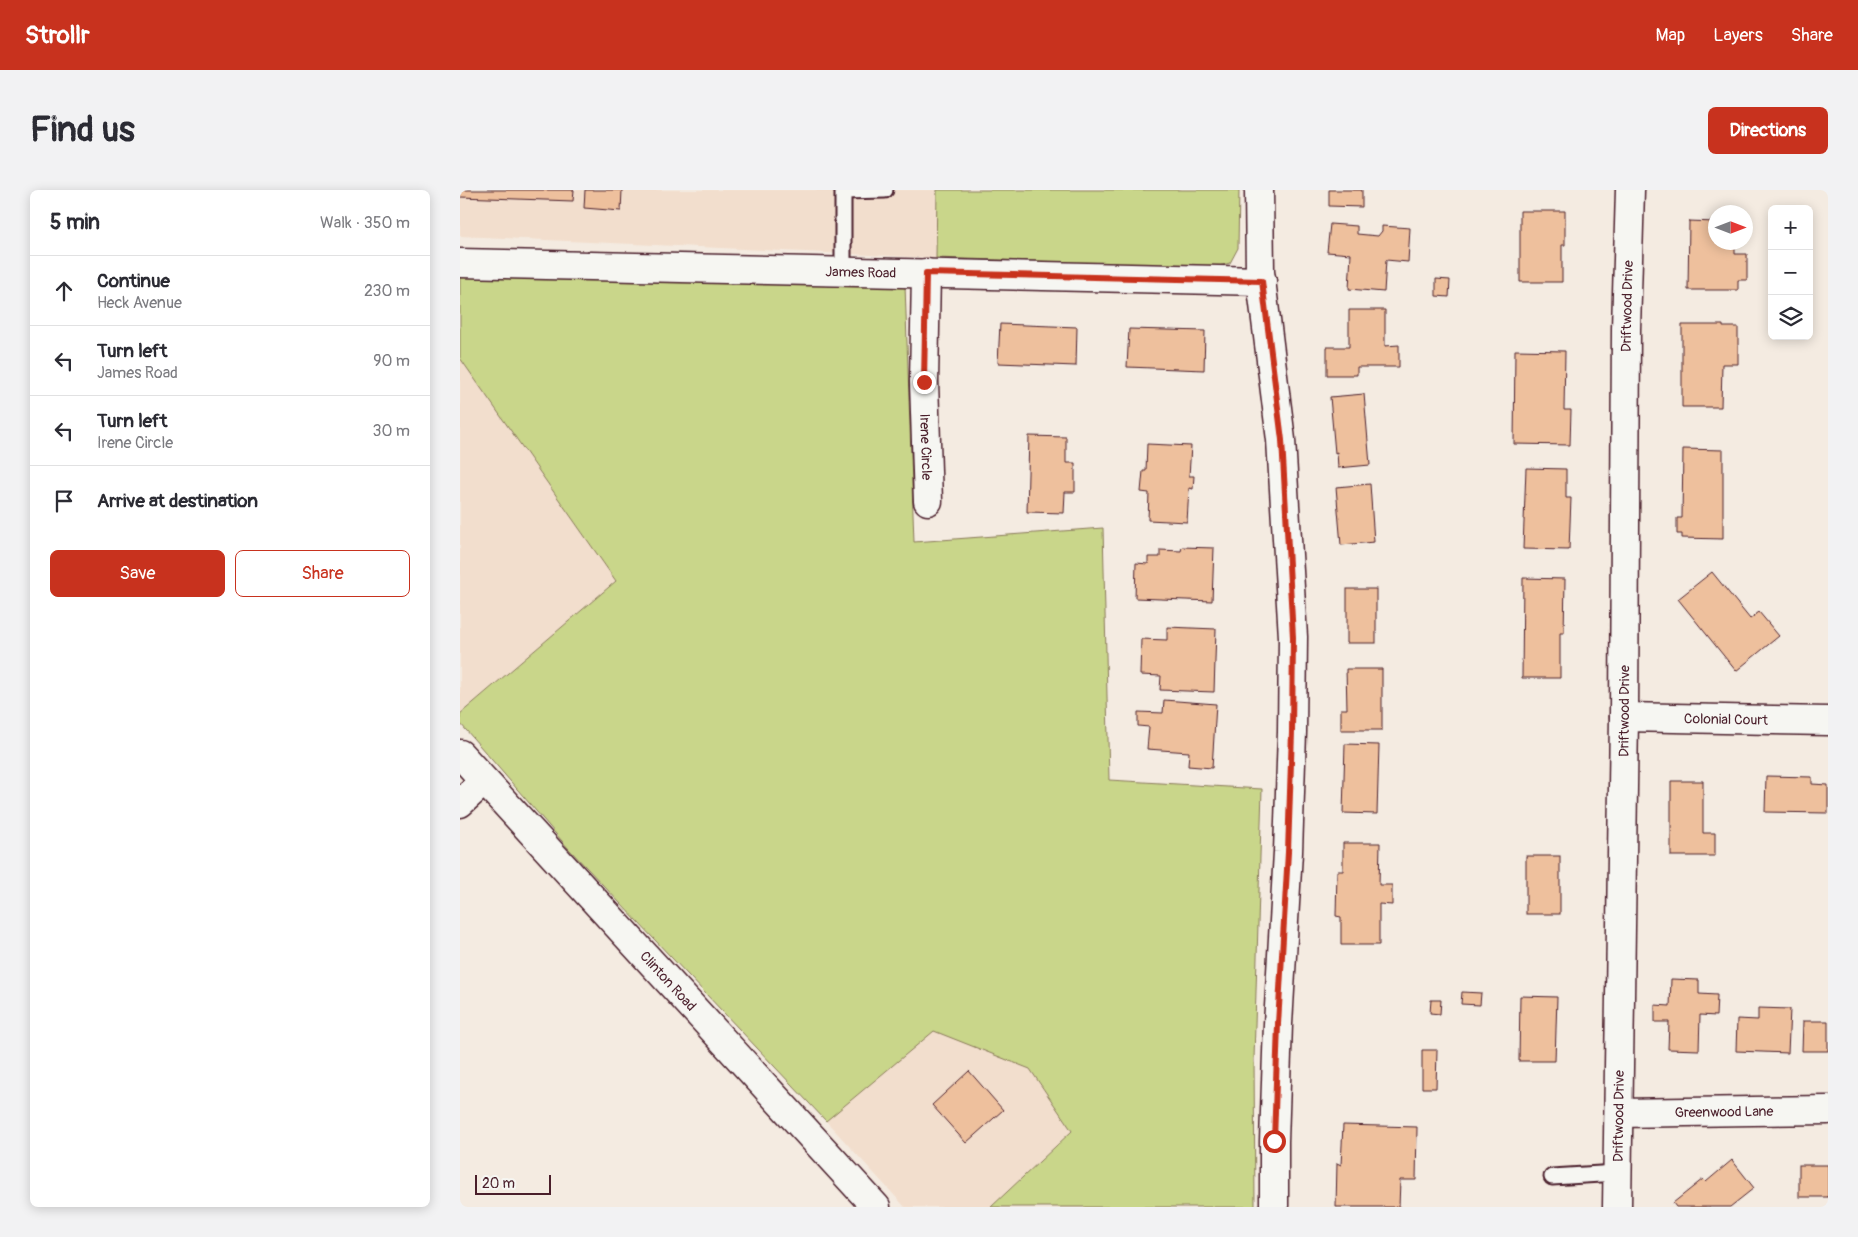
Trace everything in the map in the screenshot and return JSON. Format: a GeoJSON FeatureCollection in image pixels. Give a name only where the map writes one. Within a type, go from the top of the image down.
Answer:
{"type":"FeatureCollection","features":[{"type":"Feature","properties":{"kind":"street"},"geometry":{"type":"LineString","coordinates":[[1259,190],[1262,281],[1282,440],[1293,637],[1289,843],[1278,1024],[1274,1207]]}},
{"type":"Feature","properties":{"kind":"street","name":"Driftwood Drive"},"geometry":{"type":"LineString","coordinates":[[1617,1207],[1624,717],[1626,329],[1630,202]]}},
{"type":"Feature","properties":{"kind":"street","name":"James Road"},"geometry":{"type":"LineString","coordinates":[[460,263],[1262,281]]}},
{"type":"Feature","properties":{"kind":"street","name":"Irene Circle"},"geometry":{"type":"LineString","coordinates":[[926,273],[924,382],[928,501]]}},
{"type":"Feature","properties":{"kind":"street","name":"Colonial Court"},"geometry":{"type":"LineString","coordinates":[[1624,717],[1828,721]]}},
{"type":"Feature","properties":{"kind":"street","name":"Clinton Road"},"geometry":{"type":"LineString","coordinates":[[460,754],[876,1207]]}},
{"type":"Feature","properties":{"kind":"street"},"geometry":{"type":"LineString","coordinates":[[460,803],[484,781]]}},
{"type":"Feature","properties":{"kind":"street","name":"Greenwood Lane"},"geometry":{"type":"LineString","coordinates":[[1619,1113],[1828,1110]]}},
{"type":"Feature","properties":{"kind":"lane"},"geometry":{"type":"LineString","coordinates":[[843,271],[843,190],[885,190]]}},
{"type":"Feature","properties":{"kind":"lane"},"geometry":{"type":"LineString","coordinates":[[1552,1177],[1617,1173]]}},
{"type":"Feature","properties":{"kind":"shaded area"},"geometry":{"type":"Polygon","coordinates":[[[460,190],[937,190],[936,258],[460,236],[460,190]]]}},
{"type":"Feature","properties":{"kind":"shaded area"},"geometry":{"type":"Polygon","coordinates":[[[460,358],[616,581],[460,714],[460,358]]]}},
{"type":"Feature","properties":{"kind":"shaded area"},"geometry":{"type":"Polygon","coordinates":[[[934,1030],[1030,1069],[1072,1131],[991,1207],[905,1207],[826,1121],[934,1030]]]}},
{"type":"Feature","properties":{"kind":"green space"},"geometry":{"type":"Polygon","coordinates":[[[937,190],[1239,190],[1238,248],[1230,263],[1215,267],[936,258],[937,190]]]}},
{"type":"Feature","properties":{"kind":"green space"},"geometry":{"type":"Polygon","coordinates":[[[460,268],[905,285],[914,542],[1103,528],[1109,780],[1262,789],[1254,1059],[1255,1207],[991,1207],[1072,1131],[1030,1069],[934,1031],[826,1121],[568,848],[460,723],[460,714],[616,581],[460,358],[460,268]]]}},
{"type":"Feature","properties":{"kind":"building"},"geometry":{"type":"Polygon","coordinates":[[[460,190],[574,190],[573,201],[460,197],[460,190]]]}},
{"type":"Feature","properties":{"kind":"building"},"geometry":{"type":"Polygon","coordinates":[[[585,190],[622,190],[621,211],[584,208],[585,190]]]}},
{"type":"Feature","properties":{"kind":"building"},"geometry":{"type":"Polygon","coordinates":[[[1329,190],[1362,190],[1362,207],[1329,206],[1329,190]]]}},
{"type":"Feature","properties":{"kind":"building"},"geometry":{"type":"Polygon","coordinates":[[[1520,211],[1565,211],[1565,245],[1562,245],[1562,282],[1520,282],[1520,211]]]}},
{"type":"Feature","properties":{"kind":"building"},"geometry":{"type":"Polygon","coordinates":[[[1689,221],[1708,222],[1708,250],[1735,250],[1735,254],[1747,254],[1747,280],[1738,280],[1738,290],[1688,290],[1689,221]]]}},
{"type":"Feature","properties":{"kind":"building"},"geometry":{"type":"Polygon","coordinates":[[[1330,224],[1357,226],[1357,234],[1378,236],[1382,231],[1382,226],[1410,228],[1408,262],[1386,260],[1384,292],[1349,289],[1351,254],[1327,252],[1330,224]]]}},
{"type":"Feature","properties":{"kind":"building"},"geometry":{"type":"Polygon","coordinates":[[[1436,279],[1450,280],[1449,297],[1436,296],[1436,279]]]}},
{"type":"Feature","properties":{"kind":"building"},"geometry":{"type":"Polygon","coordinates":[[[1349,310],[1385,310],[1385,346],[1399,345],[1399,367],[1357,367],[1357,375],[1327,375],[1327,347],[1349,347],[1349,310]]]}},
{"type":"Feature","properties":{"kind":"building"},"geometry":{"type":"Polygon","coordinates":[[[1000,324],[1077,327],[1076,366],[998,363],[1000,324]]]}},
{"type":"Feature","properties":{"kind":"building"},"geometry":{"type":"Polygon","coordinates":[[[1682,325],[1738,327],[1738,364],[1722,364],[1721,407],[1682,407],[1682,325]]]}},
{"type":"Feature","properties":{"kind":"building"},"geometry":{"type":"Polygon","coordinates":[[[1129,329],[1205,331],[1204,370],[1127,367],[1129,329]]]}},
{"type":"Feature","properties":{"kind":"building"},"geometry":{"type":"Polygon","coordinates":[[[1515,350],[1565,351],[1564,410],[1571,410],[1570,445],[1514,444],[1515,350]]]}},
{"type":"Feature","properties":{"kind":"building"},"geometry":{"type":"Polygon","coordinates":[[[1364,394],[1370,465],[1338,468],[1330,397],[1364,394]]]}},
{"type":"Feature","properties":{"kind":"building"},"geometry":{"type":"Polygon","coordinates":[[[1029,436],[1066,437],[1066,463],[1075,463],[1075,492],[1065,492],[1064,513],[1027,512],[1029,436]]]}},
{"type":"Feature","properties":{"kind":"building"},"geometry":{"type":"Polygon","coordinates":[[[1147,444],[1191,446],[1189,476],[1194,476],[1193,489],[1189,488],[1187,522],[1148,520],[1149,493],[1141,492],[1143,471],[1146,471],[1147,444]]]}},
{"type":"Feature","properties":{"kind":"building"},"geometry":{"type":"Polygon","coordinates":[[[1683,449],[1723,450],[1723,539],[1682,538],[1682,534],[1677,534],[1677,518],[1682,518],[1683,449]]]}},
{"type":"Feature","properties":{"kind":"building"},"geometry":{"type":"Polygon","coordinates":[[[1526,468],[1566,469],[1566,498],[1571,498],[1569,550],[1523,549],[1526,468]]]}},
{"type":"Feature","properties":{"kind":"building"},"geometry":{"type":"Polygon","coordinates":[[[1370,484],[1374,542],[1341,545],[1336,487],[1370,484]]]}},
{"type":"Feature","properties":{"kind":"building"},"geometry":{"type":"Polygon","coordinates":[[[1182,547],[1214,548],[1212,601],[1135,598],[1136,563],[1148,564],[1148,557],[1160,557],[1160,550],[1181,551],[1182,547]]]}},
{"type":"Feature","properties":{"kind":"building"},"geometry":{"type":"Polygon","coordinates":[[[1712,572],[1750,619],[1759,612],[1779,636],[1736,671],[1678,599],[1712,572]]]}},
{"type":"Feature","properties":{"kind":"building"},"geometry":{"type":"Polygon","coordinates":[[[1523,578],[1565,579],[1564,633],[1560,633],[1560,678],[1522,678],[1523,578]]]}},
{"type":"Feature","properties":{"kind":"building"},"geometry":{"type":"Polygon","coordinates":[[[1347,589],[1376,589],[1376,643],[1347,643],[1347,589]]]}},
{"type":"Feature","properties":{"kind":"building"},"geometry":{"type":"Polygon","coordinates":[[[1167,627],[1216,629],[1214,692],[1160,690],[1161,676],[1140,675],[1141,639],[1167,640],[1167,627]]]}},
{"type":"Feature","properties":{"kind":"building"},"geometry":{"type":"Polygon","coordinates":[[[1346,669],[1382,669],[1382,730],[1341,730],[1341,709],[1347,709],[1346,669]]]}},
{"type":"Feature","properties":{"kind":"building"},"geometry":{"type":"Polygon","coordinates":[[[1164,700],[1216,704],[1212,768],[1188,766],[1189,752],[1147,749],[1149,727],[1138,726],[1138,712],[1163,713],[1164,700]]]}},
{"type":"Feature","properties":{"kind":"building"},"geometry":{"type":"Polygon","coordinates":[[[1345,744],[1379,745],[1377,814],[1343,813],[1345,744]]]}},
{"type":"Feature","properties":{"kind":"building"},"geometry":{"type":"Polygon","coordinates":[[[1766,776],[1812,777],[1812,784],[1828,785],[1828,813],[1765,812],[1766,776]]]}},
{"type":"Feature","properties":{"kind":"building"},"geometry":{"type":"Polygon","coordinates":[[[1671,781],[1703,781],[1703,833],[1715,833],[1715,856],[1671,856],[1671,781]]]}},
{"type":"Feature","properties":{"kind":"building"},"geometry":{"type":"Polygon","coordinates":[[[1343,843],[1380,843],[1379,885],[1392,885],[1392,905],[1379,904],[1379,945],[1341,945],[1341,917],[1336,916],[1337,871],[1343,871],[1343,843]]]}},
{"type":"Feature","properties":{"kind":"building"},"geometry":{"type":"Polygon","coordinates":[[[1526,856],[1560,856],[1560,914],[1526,914],[1526,856]]]}},
{"type":"Feature","properties":{"kind":"building"},"geometry":{"type":"Polygon","coordinates":[[[1671,979],[1699,980],[1699,994],[1717,995],[1716,1016],[1700,1015],[1699,1050],[1668,1049],[1669,1022],[1655,1022],[1655,1005],[1670,1006],[1671,979]]]}},
{"type":"Feature","properties":{"kind":"building"},"geometry":{"type":"Polygon","coordinates":[[[1462,992],[1481,993],[1480,1005],[1461,1004],[1462,992]]]}},
{"type":"Feature","properties":{"kind":"building"},"geometry":{"type":"Polygon","coordinates":[[[1520,996],[1557,997],[1555,1061],[1519,1061],[1520,996]]]}},
{"type":"Feature","properties":{"kind":"building"},"geometry":{"type":"Polygon","coordinates":[[[1431,1000],[1441,1000],[1440,1014],[1430,1013],[1431,1000]]]}},
{"type":"Feature","properties":{"kind":"building"},"geometry":{"type":"Polygon","coordinates":[[[1758,1008],[1790,1009],[1788,1053],[1736,1051],[1737,1019],[1758,1020],[1758,1008]]]}},
{"type":"Feature","properties":{"kind":"building"},"geometry":{"type":"Polygon","coordinates":[[[1803,1021],[1828,1021],[1828,1051],[1802,1051],[1803,1021]]]}},
{"type":"Feature","properties":{"kind":"building"},"geometry":{"type":"Polygon","coordinates":[[[1422,1050],[1437,1050],[1436,1088],[1422,1088],[1422,1050]]]}},
{"type":"Feature","properties":{"kind":"building"},"geometry":{"type":"Polygon","coordinates":[[[969,1071],[1003,1110],[966,1143],[932,1105],[969,1071]]]}},
{"type":"Feature","properties":{"kind":"building"},"geometry":{"type":"Polygon","coordinates":[[[1343,1125],[1417,1127],[1416,1180],[1400,1180],[1399,1207],[1336,1207],[1337,1163],[1341,1165],[1343,1125]]]}},
{"type":"Feature","properties":{"kind":"building"},"geometry":{"type":"Polygon","coordinates":[[[1732,1160],[1754,1188],[1730,1207],[1676,1207],[1673,1203],[1703,1179],[1706,1182],[1732,1160]]]}},
{"type":"Feature","properties":{"kind":"building"},"geometry":{"type":"Polygon","coordinates":[[[1799,1165],[1828,1165],[1828,1197],[1799,1197],[1799,1165]]]}},
{"type":"Feature","properties":{"kind":"route"},"geometry":{"type":"LineString","coordinates":[[924,382],[926,273],[1262,281],[1282,440],[1293,637],[1288,852],[1278,1024],[1274,1141]]}}]}
